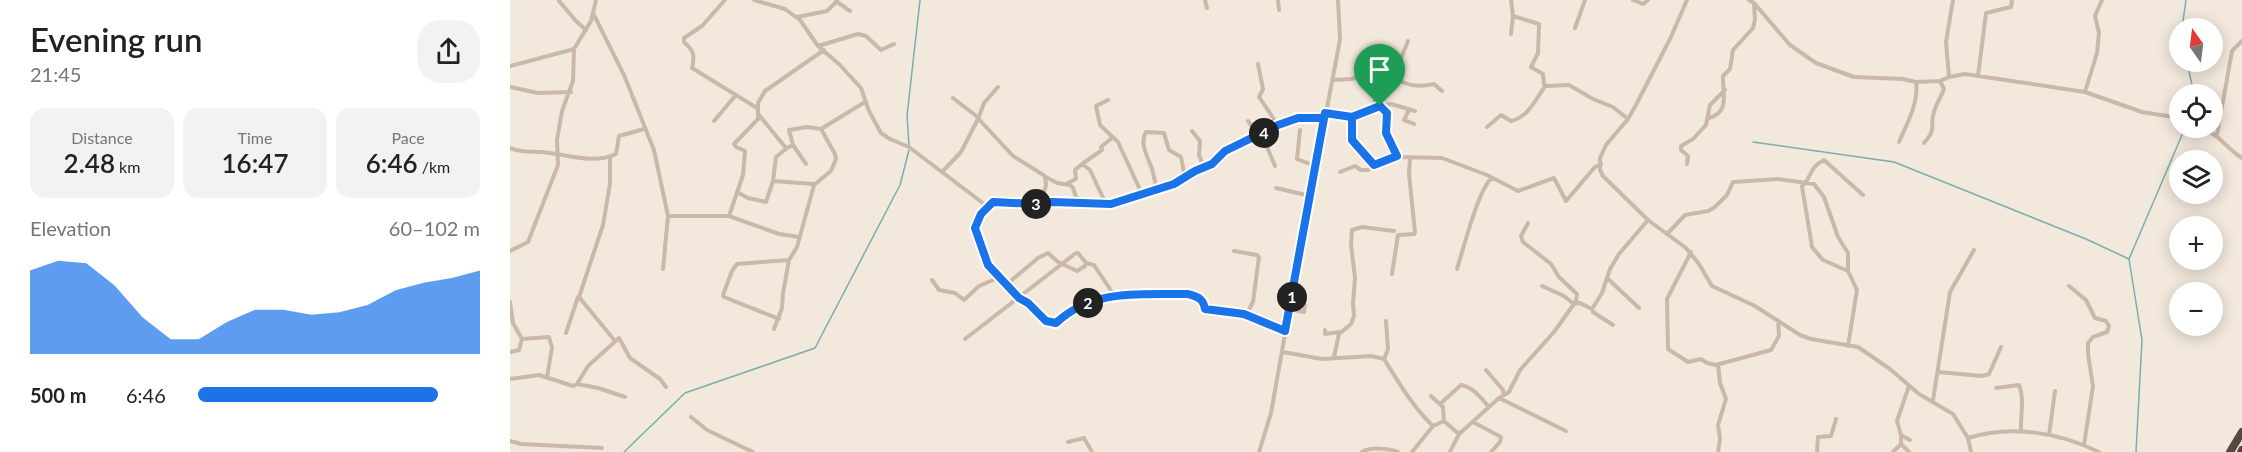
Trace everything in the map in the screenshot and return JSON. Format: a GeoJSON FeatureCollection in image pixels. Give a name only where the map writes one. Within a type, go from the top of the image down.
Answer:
{"type":"FeatureCollection","features":[{"type":"Feature","properties":{"kind":"highway"},"geometry":{"type":"LineString","coordinates":[[2230,452],[2242,432]]}},
{"type":"Feature","properties":{"kind":"street"},"geometry":{"type":"LineString","coordinates":[[510,251],[528,242],[558,165],[557,140],[562,111],[571,92],[574,50],[593,15],[596,0]]}},
{"type":"Feature","properties":{"kind":"street"},"geometry":{"type":"LineString","coordinates":[[725,0],[702,26],[684,38],[684,42],[693,50],[692,68],[757,108],[759,114],[787,148]]}},
{"type":"Feature","properties":{"kind":"street"},"geometry":{"type":"LineString","coordinates":[[754,0],[785,9],[800,20],[818,46],[861,88],[865,102],[881,133],[909,147],[988,207]]}},
{"type":"Feature","properties":{"kind":"street"},"geometry":{"type":"LineString","coordinates":[[1205,0],[1208,8]]}},
{"type":"Feature","properties":{"kind":"street"},"geometry":{"type":"LineString","coordinates":[[1278,0],[1279,10]]}},
{"type":"Feature","properties":{"kind":"street"},"geometry":{"type":"LineString","coordinates":[[1259,452],[1271,413],[1315,166],[1333,80],[1340,39],[1338,0]]}},
{"type":"Feature","properties":{"kind":"street"},"geometry":{"type":"LineString","coordinates":[[1511,0],[1514,16],[1511,34]]}},
{"type":"Feature","properties":{"kind":"street"},"geometry":{"type":"LineString","coordinates":[[1575,28],[1585,0]]}},
{"type":"Feature","properties":{"kind":"street"},"geometry":{"type":"LineString","coordinates":[[1633,0],[1643,4],[1648,0]]}},
{"type":"Feature","properties":{"kind":"street"},"geometry":{"type":"LineString","coordinates":[[1687,0],[1671,39],[1628,119],[1606,145],[1600,158],[1600,170],[1607,181],[1648,220],[1691,252],[1712,286],[1755,306],[1800,335],[1858,347],[1869,354],[1909,386],[1953,414],[1968,438],[1971,452]]}},
{"type":"Feature","properties":{"kind":"street"},"geometry":{"type":"LineString","coordinates":[[1749,0],[1790,45],[1816,63],[1854,77],[1903,79],[1916,82],[1940,81],[1965,74],[2085,92],[2142,112],[2169,116]]}},
{"type":"Feature","properties":{"kind":"street"},"geometry":{"type":"LineString","coordinates":[[1949,77],[1946,42],[1953,0]]}},
{"type":"Feature","properties":{"kind":"street"},"geometry":{"type":"LineString","coordinates":[[1977,76],[1985,15],[2012,7],[2012,0]]}},
{"type":"Feature","properties":{"kind":"street"},"geometry":{"type":"LineString","coordinates":[[2085,92],[2097,53],[2099,33],[2095,16],[2102,0]]}},
{"type":"Feature","properties":{"kind":"street"},"geometry":{"type":"LineString","coordinates":[[559,1],[586,30]]}},
{"type":"Feature","properties":{"kind":"street"},"geometry":{"type":"LineString","coordinates":[[796,18],[827,11],[836,1],[850,11]]}},
{"type":"Feature","properties":{"kind":"street"},"geometry":{"type":"LineString","coordinates":[[1709,118],[1721,108],[1725,90],[1723,76],[1730,69],[1733,50],[1753,28],[1754,3]]}},
{"type":"Feature","properties":{"kind":"street"},"geometry":{"type":"LineString","coordinates":[[593,15],[624,75],[654,150],[668,216],[663,269]]}},
{"type":"Feature","properties":{"kind":"street"},"geometry":{"type":"LineString","coordinates":[[1514,16],[1539,24],[1538,53],[1531,67],[1543,74],[1546,85]]}},
{"type":"Feature","properties":{"kind":"street"},"geometry":{"type":"LineString","coordinates":[[818,46],[858,34],[866,36],[881,50],[894,44]]}},
{"type":"Feature","properties":{"kind":"street"},"geometry":{"type":"LineString","coordinates":[[2223,101],[2232,51],[2242,40]]}},
{"type":"Feature","properties":{"kind":"street"},"geometry":{"type":"LineString","coordinates":[[1393,78],[1408,41]]}},
{"type":"Feature","properties":{"kind":"street"},"geometry":{"type":"LineString","coordinates":[[510,66],[574,50]]}},
{"type":"Feature","properties":{"kind":"street"},"geometry":{"type":"LineString","coordinates":[[757,108],[765,91],[824,50]]}},
{"type":"Feature","properties":{"kind":"street"},"geometry":{"type":"LineString","coordinates":[[1258,64],[1263,89],[1259,97],[1278,125]]}},
{"type":"Feature","properties":{"kind":"street"},"geometry":{"type":"LineString","coordinates":[[1333,80],[1345,80],[1398,65]]}},
{"type":"Feature","properties":{"kind":"street"},"geometry":{"type":"LineString","coordinates":[[1397,156],[1386,133],[1387,113],[1375,101],[1376,86],[1393,78],[1404,84],[1424,86],[1434,84],[1442,91]]}},
{"type":"Feature","properties":{"kind":"street"},"geometry":{"type":"LineString","coordinates":[[1924,143],[1934,128],[1933,114],[1944,89],[1940,81]]}},
{"type":"Feature","properties":{"kind":"street"},"geometry":{"type":"LineString","coordinates":[[1899,142],[1911,112],[1917,88],[1916,82]]}},
{"type":"Feature","properties":{"kind":"street"},"geometry":{"type":"LineString","coordinates":[[1546,85],[1569,85],[1613,107],[1628,119]]}},
{"type":"Feature","properties":{"kind":"street"},"geometry":{"type":"LineString","coordinates":[[1487,127],[1501,115],[1511,121],[1520,118],[1536,102],[1546,85]]}},
{"type":"Feature","properties":{"kind":"street"},"geometry":{"type":"LineString","coordinates":[[510,87],[538,93],[571,92]]}},
{"type":"Feature","properties":{"kind":"street"},"geometry":{"type":"LineString","coordinates":[[942,172],[961,152],[984,103],[998,87]]}},
{"type":"Feature","properties":{"kind":"street"},"geometry":{"type":"LineString","coordinates":[[1687,164],[1689,156],[1681,150],[1682,146],[1693,139],[1706,124],[1710,105],[1725,90]]}},
{"type":"Feature","properties":{"kind":"street"},"geometry":{"type":"LineString","coordinates":[[714,121],[735,96]]}},
{"type":"Feature","properties":{"kind":"street"},"geometry":{"type":"LineString","coordinates":[[953,98],[978,119],[1013,156],[1057,183],[1073,188],[1080,204]]}},
{"type":"Feature","properties":{"kind":"street"},"geometry":{"type":"LineString","coordinates":[[1108,100],[1097,103],[1096,108],[1101,125],[1118,142],[1142,194]]}},
{"type":"Feature","properties":{"kind":"street"},"geometry":{"type":"LineString","coordinates":[[806,164],[793,145],[789,130],[807,127],[821,129],[865,102]]}},
{"type":"Feature","properties":{"kind":"street"},"geometry":{"type":"LineString","coordinates":[[1285,331],[1246,315],[1205,309],[1204,301],[1188,294],[1114,295],[1084,304],[1056,323],[1046,321],[1028,303],[1019,298],[988,265],[975,228],[978,219],[988,207],[997,201],[1106,204],[1174,184],[1212,164],[1225,151],[1278,125],[1298,118],[1325,115],[1352,117],[1391,104],[1415,111]]}},
{"type":"Feature","properties":{"kind":"street"},"geometry":{"type":"LineString","coordinates":[[1409,110],[1404,120],[1414,124]]}},
{"type":"Feature","properties":{"kind":"street"},"geometry":{"type":"LineString","coordinates":[[729,216],[742,175],[746,151],[734,144],[758,119],[759,114]]}},
{"type":"Feature","properties":{"kind":"street"},"geometry":{"type":"LineString","coordinates":[[1352,117],[1352,140],[1374,164]]}},
{"type":"Feature","properties":{"kind":"street"},"geometry":{"type":"LineString","coordinates":[[1248,121],[1267,147],[1275,166]]}},
{"type":"Feature","properties":{"kind":"street"},"geometry":{"type":"LineString","coordinates":[[510,148],[521,152],[543,152],[558,156],[610,157],[618,150],[619,136],[644,129]]}},
{"type":"Feature","properties":{"kind":"street"},"geometry":{"type":"LineString","coordinates":[[774,329],[782,308],[789,260],[797,247],[814,184],[831,171],[836,159],[821,129]]}},
{"type":"Feature","properties":{"kind":"street"},"geometry":{"type":"LineString","coordinates":[[1300,130],[1297,159],[1315,166]]}},
{"type":"Feature","properties":{"kind":"street"},"geometry":{"type":"LineString","coordinates":[[1192,131],[1200,141],[1199,155],[1204,168]]}},
{"type":"Feature","properties":{"kind":"street"},"geometry":{"type":"LineString","coordinates":[[1157,189],[1144,151],[1146,132],[1164,133],[1168,150],[1181,157],[1185,178]]}},
{"type":"Feature","properties":{"kind":"street"},"geometry":{"type":"LineString","coordinates":[[1066,184],[1076,179],[1075,170],[1102,150],[1103,144],[1113,137]]}},
{"type":"Feature","properties":{"kind":"street"},"geometry":{"type":"LineString","coordinates":[[2220,138],[2242,158]]}},
{"type":"Feature","properties":{"kind":"street"},"geometry":{"type":"LineString","coordinates":[[737,192],[748,198],[766,202],[776,157],[793,145]]}},
{"type":"Feature","properties":{"kind":"street"},"geometry":{"type":"LineString","coordinates":[[1340,172],[1355,166],[1361,170],[1368,170],[1374,164],[1397,156],[1410,159],[1442,158],[1518,191],[1554,178],[1566,201],[1595,167],[1601,164]]}},
{"type":"Feature","properties":{"kind":"street"},"geometry":{"type":"LineString","coordinates":[[566,333],[603,225],[610,184],[610,157]]}},
{"type":"Feature","properties":{"kind":"street"},"geometry":{"type":"LineString","coordinates":[[1392,274],[1398,235],[1415,232],[1409,174],[1410,159]]}},
{"type":"Feature","properties":{"kind":"street"},"geometry":{"type":"LineString","coordinates":[[1848,271],[1823,260],[1812,247],[1802,186],[1809,173],[1824,160],[1863,195]]}},
{"type":"Feature","properties":{"kind":"street"},"geometry":{"type":"LineString","coordinates":[[1082,164],[1090,170],[1106,204]]}},
{"type":"Feature","properties":{"kind":"street"},"geometry":{"type":"LineString","coordinates":[[1041,203],[1046,185],[1045,176]]}},
{"type":"Feature","properties":{"kind":"street"},"geometry":{"type":"LineString","coordinates":[[1457,269],[1479,198],[1484,186],[1492,178]]}},
{"type":"Feature","properties":{"kind":"street"},"geometry":{"type":"LineString","coordinates":[[1667,234],[1685,216],[1708,211],[1715,207],[1727,195],[1733,182],[1770,178],[1814,184],[1824,197],[1838,237],[1848,253],[1848,271],[1857,290],[1848,346]]}},
{"type":"Feature","properties":{"kind":"street"},"geometry":{"type":"LineString","coordinates":[[772,182],[814,184]]}},
{"type":"Feature","properties":{"kind":"street"},"geometry":{"type":"LineString","coordinates":[[1276,188],[1310,196]]}},
{"type":"Feature","properties":{"kind":"street"},"geometry":{"type":"LineString","coordinates":[[668,216],[729,216],[779,234],[799,237]]}},
{"type":"Feature","properties":{"kind":"street"},"geometry":{"type":"LineString","coordinates":[[1592,309],[1602,293],[1610,269],[1619,254],[1648,220]]}},
{"type":"Feature","properties":{"kind":"street"},"geometry":{"type":"LineString","coordinates":[[1450,452],[1459,434],[1509,392],[1520,370],[1554,332],[1578,297],[1559,277],[1554,267],[1522,242],[1521,236],[1528,223]]}},
{"type":"Feature","properties":{"kind":"street"},"geometry":{"type":"LineString","coordinates":[[1334,357],[1340,333],[1351,324],[1354,315],[1355,278],[1351,245],[1352,230],[1362,227],[1394,231]]}},
{"type":"Feature","properties":{"kind":"street"},"geometry":{"type":"LineString","coordinates":[[1933,400],[1941,341],[1946,329],[1950,292],[1974,250]]}},
{"type":"Feature","properties":{"kind":"street"},"geometry":{"type":"LineString","coordinates":[[1234,251],[1259,257],[1253,302],[1246,315]]}},
{"type":"Feature","properties":{"kind":"street"},"geometry":{"type":"LineString","coordinates":[[1691,252],[1668,299],[1668,349],[1688,362],[1701,359],[1711,365],[1718,364],[1771,350],[1779,336],[1778,320]]}},
{"type":"Feature","properties":{"kind":"street"},"geometry":{"type":"LineString","coordinates":[[1006,285],[1038,258],[1048,253],[1077,271],[1086,263]]}},
{"type":"Feature","properties":{"kind":"street"},"geometry":{"type":"LineString","coordinates":[[964,339],[1076,253],[1086,263],[1094,265],[1114,295]]}},
{"type":"Feature","properties":{"kind":"street"},"geometry":{"type":"LineString","coordinates":[[779,318],[723,295],[737,264],[789,260]]}},
{"type":"Feature","properties":{"kind":"street"},"geometry":{"type":"LineString","coordinates":[[932,279],[939,290],[955,293],[964,300],[979,286],[997,276]]}},
{"type":"Feature","properties":{"kind":"street"},"geometry":{"type":"LineString","coordinates":[[1607,278],[1639,308]]}},
{"type":"Feature","properties":{"kind":"street"},"geometry":{"type":"LineString","coordinates":[[1542,286],[1592,309],[1613,325]]}},
{"type":"Feature","properties":{"kind":"street"},"geometry":{"type":"LineString","coordinates":[[2069,286],[2086,300],[2095,318],[2106,321],[2109,326],[2107,332],[2093,337],[2088,343],[2093,386],[2084,445]]}},
{"type":"Feature","properties":{"kind":"street"},"geometry":{"type":"LineString","coordinates":[[579,297],[615,341]]}},
{"type":"Feature","properties":{"kind":"street"},"geometry":{"type":"LineString","coordinates":[[510,302],[513,323],[522,339],[519,350],[510,352]]}},
{"type":"Feature","properties":{"kind":"street"},"geometry":{"type":"LineString","coordinates":[[1290,309],[1304,312],[1305,305]]}},
{"type":"Feature","properties":{"kind":"street"},"geometry":{"type":"LineString","coordinates":[[1384,359],[1388,349],[1386,321]]}},
{"type":"Feature","properties":{"kind":"street"},"geometry":{"type":"LineString","coordinates":[[1325,330],[1325,334],[1338,331],[1340,333]]}},
{"type":"Feature","properties":{"kind":"street"},"geometry":{"type":"LineString","coordinates":[[522,339],[547,337],[551,339],[552,348],[547,377]]}},
{"type":"Feature","properties":{"kind":"street"},"geometry":{"type":"LineString","coordinates":[[577,384],[588,366],[615,341],[621,339],[630,358],[660,379],[666,387]]}},
{"type":"Feature","properties":{"kind":"street"},"geometry":{"type":"LineString","coordinates":[[1938,372],[1982,376],[1989,374],[2001,347]]}},
{"type":"Feature","properties":{"kind":"street"},"geometry":{"type":"LineString","coordinates":[[1283,352],[1322,358],[1371,356],[1384,359],[1414,407],[1426,416],[1433,426]]}},
{"type":"Feature","properties":{"kind":"street"},"geometry":{"type":"LineString","coordinates":[[1718,364],[1720,383],[1726,399],[1718,425],[1720,440],[1718,452]]}},
{"type":"Feature","properties":{"kind":"street"},"geometry":{"type":"LineString","coordinates":[[1486,370],[1503,390],[1501,397]]}},
{"type":"Feature","properties":{"kind":"street"},"geometry":{"type":"LineString","coordinates":[[510,379],[525,375],[547,377],[573,386],[577,384],[598,388],[625,397]]}},
{"type":"Feature","properties":{"kind":"street"},"geometry":{"type":"LineString","coordinates":[[1440,404],[1461,385],[1464,385],[1469,387],[1489,407]]}},
{"type":"Feature","properties":{"kind":"street"},"geometry":{"type":"LineString","coordinates":[[1996,388],[2019,385],[2023,395],[2020,410],[2021,432]]}},
{"type":"Feature","properties":{"kind":"street"},"geometry":{"type":"LineString","coordinates":[[1893,452],[1901,444],[1897,421],[1909,386]]}},
{"type":"Feature","properties":{"kind":"street"},"geometry":{"type":"LineString","coordinates":[[2049,435],[2055,391]]}},
{"type":"Feature","properties":{"kind":"street"},"geometry":{"type":"LineString","coordinates":[[1431,396],[1443,407],[1444,421],[1459,434]]}},
{"type":"Feature","properties":{"kind":"street"},"geometry":{"type":"LineString","coordinates":[[1501,397],[1566,431]]}},
{"type":"Feature","properties":{"kind":"street"},"geometry":{"type":"LineString","coordinates":[[691,417],[707,430],[753,452]]}},
{"type":"Feature","properties":{"kind":"street"},"geometry":{"type":"LineString","coordinates":[[1817,452],[1818,437],[1831,436],[1836,419]]}},
{"type":"Feature","properties":{"kind":"street"},"geometry":{"type":"LineString","coordinates":[[1412,452],[1433,426],[1444,421]]}},
{"type":"Feature","properties":{"kind":"street"},"geometry":{"type":"LineString","coordinates":[[1473,422],[1501,437],[1500,442],[1491,452]]}},
{"type":"Feature","properties":{"kind":"street"},"geometry":{"type":"LineString","coordinates":[[1968,438],[1992,432],[2021,432],[2069,439],[2099,452]]}},
{"type":"Feature","properties":{"kind":"street"},"geometry":{"type":"LineString","coordinates":[[1901,435],[1910,440]]}},
{"type":"Feature","properties":{"kind":"street"},"geometry":{"type":"LineString","coordinates":[[1068,442],[1084,438],[1092,452]]}},
{"type":"Feature","properties":{"kind":"street"},"geometry":{"type":"LineString","coordinates":[[510,441],[521,444],[602,448]]}},
{"type":"Feature","properties":{"kind":"street"},"geometry":{"type":"LineString","coordinates":[[1901,444],[1909,452]]}},
{"type":"Feature","properties":{"kind":"street"},"geometry":{"type":"LineString","coordinates":[[1362,452],[1368,449],[1385,448],[1398,452]]}},
{"type":"Feature","properties":{"kind":"waterway"},"geometry":{"type":"LineString","coordinates":[[909,145],[907,116],[920,0]]}},
{"type":"Feature","properties":{"kind":"waterway"},"geometry":{"type":"LineString","coordinates":[[2183,18],[2186,0]]}},
{"type":"Feature","properties":{"kind":"waterway"},"geometry":{"type":"LineString","coordinates":[[2189,72],[2192,84]]}},
{"type":"Feature","properties":{"kind":"waterway"},"geometry":{"type":"LineString","coordinates":[[2136,452],[2142,340],[2129,259],[2181,138]]}},
{"type":"Feature","properties":{"kind":"waterway"},"geometry":{"type":"LineString","coordinates":[[1753,142],[1894,162],[2086,239],[2129,259]]}},
{"type":"Feature","properties":{"kind":"waterway"},"geometry":{"type":"LineString","coordinates":[[624,452],[685,393],[815,348],[900,185],[909,150]]}},
{"type":"Feature","properties":{"kind":"route"},"geometry":{"type":"LineString","coordinates":[[1380,106],[1352,117],[1325,113],[1285,331],[1244,314],[1205,309],[1204,301],[1188,294],[1116,295],[1084,304],[1056,323],[1046,321],[1008,288],[988,265],[975,228],[981,214],[993,202],[1111,204],[1180,182],[1195,171],[1212,164],[1225,151],[1278,125],[1298,118],[1324,118],[1325,113],[1338,115],[1352,117],[1352,140],[1374,165],[1397,156],[1386,133],[1387,113],[1380,106]]}}]}
